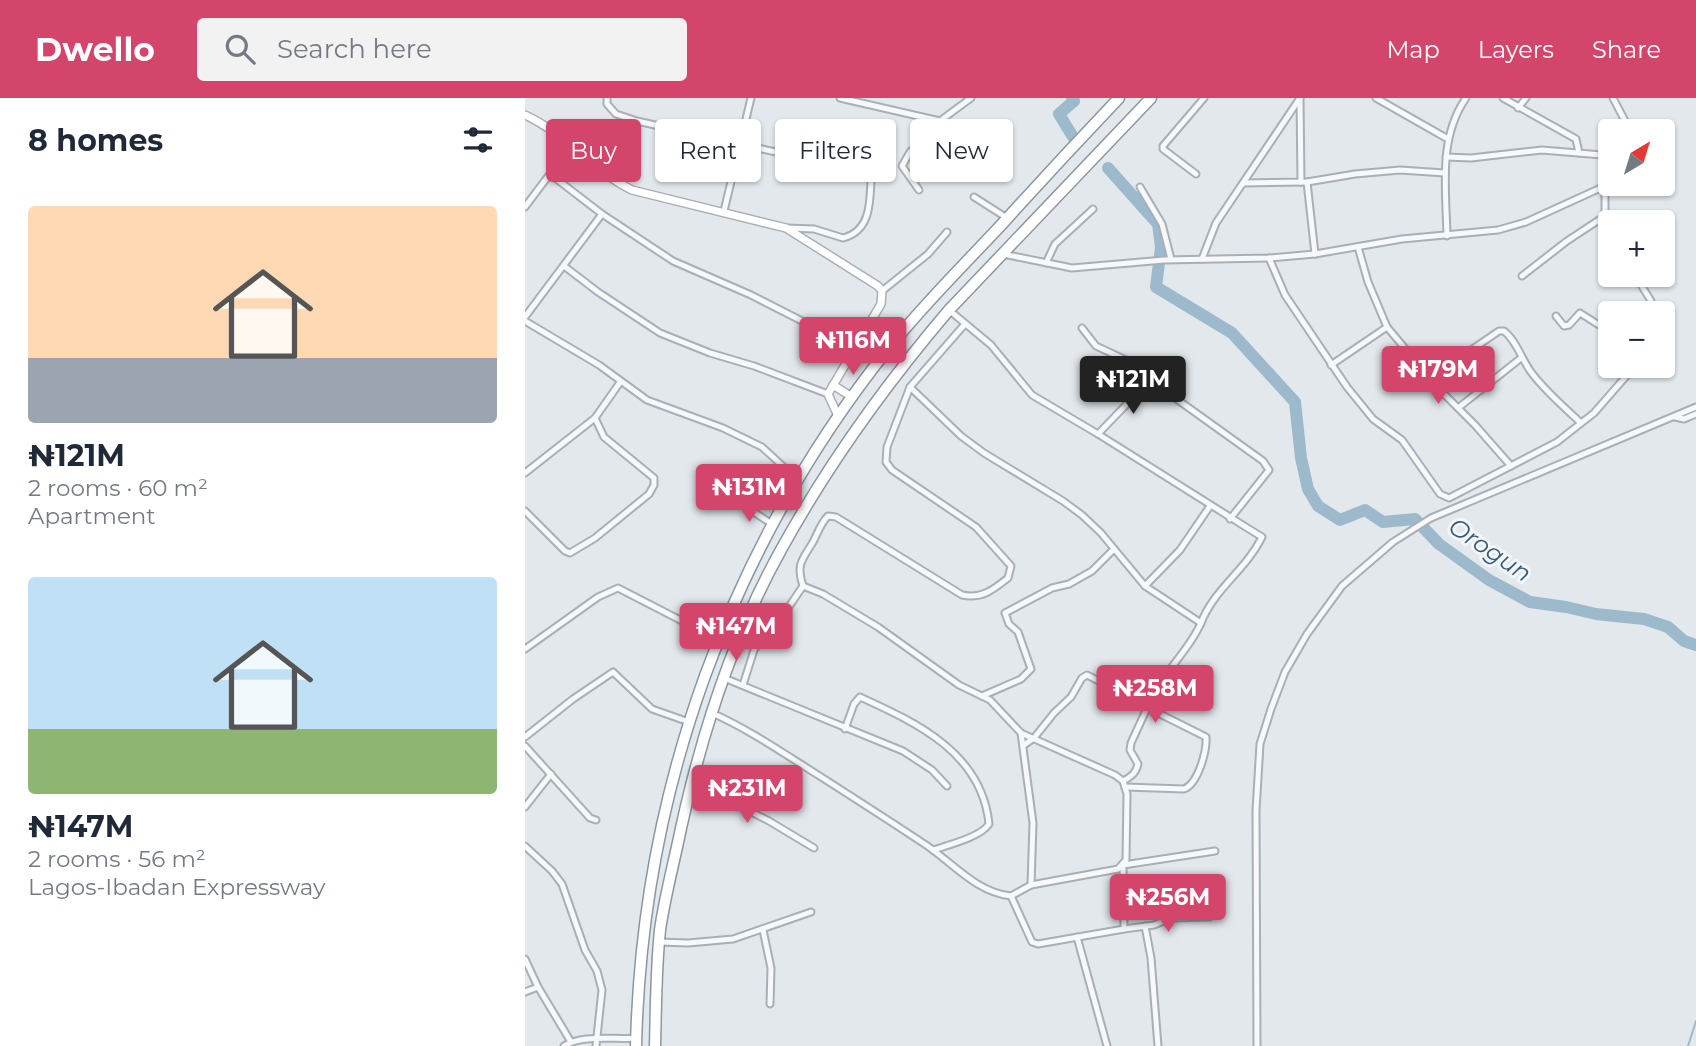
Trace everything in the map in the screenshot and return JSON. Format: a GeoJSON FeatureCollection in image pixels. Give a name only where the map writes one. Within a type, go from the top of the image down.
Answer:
{"type":"FeatureCollection","features":[{"type":"Feature","properties":{"kind":"highway"},"geometry":{"type":"LineString","coordinates":[[636,1042],[637,998],[653,863],[668,794],[689,722],[719,639],[741,586],[772,524],[797,479],[838,416],[889,348],[943,285],[1119,98]]}},
{"type":"Feature","properties":{"kind":"highway"},"geometry":{"type":"LineString","coordinates":[[655,1046],[659,942],[691,781],[724,678],[781,549],[842,448],[949,310],[1151,98]]}},
{"type":"Feature","properties":{"kind":"street"},"geometry":{"type":"LineString","coordinates":[[607,98],[607,104],[616,114],[655,125]]}},
{"type":"Feature","properties":{"kind":"street"},"geometry":{"type":"LineString","coordinates":[[746,119],[751,98]]}},
{"type":"Feature","properties":{"kind":"street"},"geometry":{"type":"LineString","coordinates":[[840,98],[933,119]]}},
{"type":"Feature","properties":{"kind":"street"},"geometry":{"type":"LineString","coordinates":[[945,119],[971,98]]}},
{"type":"Feature","properties":{"kind":"street"},"geometry":{"type":"LineString","coordinates":[[1196,174],[1168,153],[1163,146],[1204,98]]}},
{"type":"Feature","properties":{"kind":"street"},"geometry":{"type":"LineString","coordinates":[[1300,98],[1304,182],[1315,254]]}},
{"type":"Feature","properties":{"kind":"street"},"geometry":{"type":"LineString","coordinates":[[1202,259],[1216,223],[1300,98]]}},
{"type":"Feature","properties":{"kind":"street"},"geometry":{"type":"LineString","coordinates":[[1376,98],[1448,139]]}},
{"type":"Feature","properties":{"kind":"street"},"geometry":{"type":"LineString","coordinates":[[1447,236],[1445,173],[1448,139],[1458,109],[1466,98]]}},
{"type":"Feature","properties":{"kind":"street"},"geometry":{"type":"LineString","coordinates":[[1503,98],[1576,139],[1579,153]]}},
{"type":"Feature","properties":{"kind":"street"},"geometry":{"type":"LineString","coordinates":[[1518,108],[1526,98]]}},
{"type":"Feature","properties":{"kind":"street"},"geometry":{"type":"LineString","coordinates":[[1613,98],[1624,119]]}},
{"type":"Feature","properties":{"kind":"street"},"geometry":{"type":"LineString","coordinates":[[525,115],[546,129]]}},
{"type":"Feature","properties":{"kind":"street"},"geometry":{"type":"LineString","coordinates":[[617,182],[632,190],[786,228],[804,228],[843,237],[861,227],[870,211],[871,180],[856,170],[761,149]]}},
{"type":"Feature","properties":{"kind":"street"},"geometry":{"type":"LineString","coordinates":[[1446,157],[1471,158],[1542,150],[1598,155]]}},
{"type":"Feature","properties":{"kind":"street"},"geometry":{"type":"LineString","coordinates":[[910,151],[902,166],[910,177]]}},
{"type":"Feature","properties":{"kind":"street"},"geometry":{"type":"LineString","coordinates":[[1243,183],[1304,182],[1400,170],[1445,173]]}},
{"type":"Feature","properties":{"kind":"street"},"geometry":{"type":"LineString","coordinates":[[525,207],[546,179]]}},
{"type":"Feature","properties":{"kind":"street"},"geometry":{"type":"LineString","coordinates":[[560,182],[602,214],[673,261],[751,295],[855,348]]}},
{"type":"Feature","properties":{"kind":"street"},"geometry":{"type":"LineString","coordinates":[[724,211],[731,182]]}},
{"type":"Feature","properties":{"kind":"street"},"geometry":{"type":"LineString","coordinates":[[913,182],[919,190]]}},
{"type":"Feature","properties":{"kind":"street"},"geometry":{"type":"LineString","coordinates":[[1140,187],[1162,224],[1168,260]]}},
{"type":"Feature","properties":{"kind":"street"},"geometry":{"type":"LineString","coordinates":[[1003,254],[1072,268],[1150,261],[1315,254],[1402,239],[1498,230],[1526,222],[1598,189]]}},
{"type":"Feature","properties":{"kind":"street"},"geometry":{"type":"LineString","coordinates":[[974,197],[1007,218]]}},
{"type":"Feature","properties":{"kind":"street"},"geometry":{"type":"LineString","coordinates":[[1045,263],[1055,244],[1093,209]]}},
{"type":"Feature","properties":{"kind":"street"},"geometry":{"type":"LineString","coordinates":[[602,214],[525,319],[599,365],[647,400],[749,440],[774,457],[797,479]]}},
{"type":"Feature","properties":{"kind":"street"},"geometry":{"type":"LineString","coordinates":[[1522,276],[1598,221]]}},
{"type":"Feature","properties":{"kind":"street"},"geometry":{"type":"LineString","coordinates":[[786,228],[874,283],[882,291]]}},
{"type":"Feature","properties":{"kind":"street"},"geometry":{"type":"LineString","coordinates":[[828,394],[881,304],[882,291],[928,254],[947,233]]}},
{"type":"Feature","properties":{"kind":"street"},"geometry":{"type":"LineString","coordinates":[[1358,247],[1368,282],[1387,327],[1434,383],[1511,466]]}},
{"type":"Feature","properties":{"kind":"street"},"geometry":{"type":"LineString","coordinates":[[1269,258],[1285,295],[1331,365],[1373,419],[1402,440],[1443,496],[1449,498],[1557,442],[1594,413],[1625,378]]}},
{"type":"Feature","properties":{"kind":"street"},"geometry":{"type":"LineString","coordinates":[[564,266],[660,333],[710,354],[754,366],[828,394],[838,416]]}},
{"type":"Feature","properties":{"kind":"street"},"geometry":{"type":"LineString","coordinates":[[949,310],[991,345],[1032,396],[1098,433],[1262,537],[1249,558],[1220,590],[1194,639],[1158,689],[1131,743],[1130,750],[1138,764],[1131,778],[1124,784]]}},
{"type":"Feature","properties":{"kind":"street"},"geometry":{"type":"LineString","coordinates":[[1556,316],[1564,326],[1569,325],[1580,313],[1598,324]]}},
{"type":"Feature","properties":{"kind":"street"},"geometry":{"type":"LineString","coordinates":[[743,685],[754,650],[771,624],[784,614],[803,586],[800,562],[821,523],[828,516],[836,517],[962,594],[973,597],[985,595],[1008,578],[1011,566],[976,527],[892,470],[886,462],[887,447],[910,387],[965,324]]}},
{"type":"Feature","properties":{"kind":"street"},"geometry":{"type":"LineString","coordinates":[[1331,365],[1387,327]]}},
{"type":"Feature","properties":{"kind":"street"},"geometry":{"type":"LineString","coordinates":[[1082,328],[1095,346],[1126,360],[1255,454],[1269,470],[1230,519]]}},
{"type":"Feature","properties":{"kind":"street"},"geometry":{"type":"LineString","coordinates":[[1434,383],[1455,361],[1499,331],[1508,333],[1533,375],[1581,424]]}},
{"type":"Feature","properties":{"kind":"street"},"geometry":{"type":"LineString","coordinates":[[1458,408],[1521,358]]}},
{"type":"Feature","properties":{"kind":"street"},"geometry":{"type":"LineString","coordinates":[[1098,433],[1150,380]]}},
{"type":"Feature","properties":{"kind":"street"},"geometry":{"type":"LineString","coordinates":[[525,473],[595,418],[621,382]]}},
{"type":"Feature","properties":{"kind":"street"},"geometry":{"type":"LineString","coordinates":[[832,385],[852,397]]}},
{"type":"Feature","properties":{"kind":"street"},"geometry":{"type":"LineString","coordinates":[[910,387],[961,436],[984,453],[1063,500],[1082,515],[1145,586],[1201,623]]}},
{"type":"Feature","properties":{"kind":"street"},"geometry":{"type":"LineString","coordinates":[[1257,1046],[1256,811],[1260,744],[1285,673],[1307,634],[1342,586],[1393,542],[1431,518],[1696,408]]}},
{"type":"Feature","properties":{"kind":"street"},"geometry":{"type":"LineString","coordinates":[[1675,417],[1684,419],[1696,414]]}},
{"type":"Feature","properties":{"kind":"street"},"geometry":{"type":"LineString","coordinates":[[525,511],[565,551],[570,552],[595,538],[649,494],[654,478],[604,437],[595,418]]}},
{"type":"Feature","properties":{"kind":"street"},"geometry":{"type":"LineString","coordinates":[[740,503],[772,524]]}},
{"type":"Feature","properties":{"kind":"street"},"geometry":{"type":"LineString","coordinates":[[1145,586],[1180,550],[1210,506]]}},
{"type":"Feature","properties":{"kind":"street"},"geometry":{"type":"LineString","coordinates":[[982,696],[1021,679],[1031,669],[1018,632],[1009,624],[1005,613],[1052,587],[1069,584],[1092,572],[1114,549]]}},
{"type":"Feature","properties":{"kind":"street"},"geometry":{"type":"LineString","coordinates":[[803,586],[823,594],[878,627],[959,685],[982,696],[999,708],[1020,733],[1024,745],[1033,823],[1031,885]]}},
{"type":"Feature","properties":{"kind":"street"},"geometry":{"type":"LineString","coordinates":[[525,649],[598,597],[618,588],[719,639]]}},
{"type":"Feature","properties":{"kind":"street"},"geometry":{"type":"LineString","coordinates":[[525,737],[573,699],[613,673],[652,709],[689,722]]}},
{"type":"Feature","properties":{"kind":"street"},"geometry":{"type":"LineString","coordinates":[[1020,733],[1034,738],[1109,772],[1124,784],[1187,789],[1195,779],[1207,740],[1203,735],[1087,675],[1071,697],[1034,738],[1024,745]]}},
{"type":"Feature","properties":{"kind":"street"},"geometry":{"type":"LineString","coordinates":[[724,678],[912,756],[932,770],[947,786]]}},
{"type":"Feature","properties":{"kind":"street"},"geometry":{"type":"LineString","coordinates":[[845,729],[854,704],[860,697],[898,713],[941,740],[961,758],[981,793],[989,824],[986,830],[933,850]]}},
{"type":"Feature","properties":{"kind":"street"},"geometry":{"type":"LineString","coordinates":[[712,713],[771,745],[933,850],[995,895],[1011,897],[1031,885],[1118,869],[1123,865],[1126,860],[1124,784]]}},
{"type":"Feature","properties":{"kind":"street"},"geometry":{"type":"LineString","coordinates":[[525,746],[590,818],[596,820]]}},
{"type":"Feature","properties":{"kind":"street"},"geometry":{"type":"LineString","coordinates":[[525,807],[551,774]]}},
{"type":"Feature","properties":{"kind":"street"},"geometry":{"type":"LineString","coordinates":[[691,781],[769,821],[814,848]]}},
{"type":"Feature","properties":{"kind":"street"},"geometry":{"type":"LineString","coordinates":[[525,846],[562,884],[581,939],[597,971],[602,990],[596,1043]]}},
{"type":"Feature","properties":{"kind":"street"},"geometry":{"type":"LineString","coordinates":[[1123,865],[1215,850]]}},
{"type":"Feature","properties":{"kind":"street"},"geometry":{"type":"LineString","coordinates":[[1123,865],[1124,929]]}},
{"type":"Feature","properties":{"kind":"street"},"geometry":{"type":"LineString","coordinates":[[1011,897],[1032,942],[1038,944],[1145,926],[1171,918],[1210,917]]}},
{"type":"Feature","properties":{"kind":"street"},"geometry":{"type":"LineString","coordinates":[[659,942],[688,943],[733,939],[811,912]]}},
{"type":"Feature","properties":{"kind":"street"},"geometry":{"type":"LineString","coordinates":[[1145,926],[1151,958],[1158,1046]]}},
{"type":"Feature","properties":{"kind":"street"},"geometry":{"type":"LineString","coordinates":[[763,930],[771,968],[770,1004]]}},
{"type":"Feature","properties":{"kind":"street"},"geometry":{"type":"LineString","coordinates":[[1077,937],[1107,1046]]}},
{"type":"Feature","properties":{"kind":"street"},"geometry":{"type":"LineString","coordinates":[[526,961],[538,987],[571,1041]]}},
{"type":"Feature","properties":{"kind":"street"},"geometry":{"type":"LineString","coordinates":[[525,992],[538,987]]}},
{"type":"Feature","properties":{"kind":"street"},"geometry":{"type":"LineString","coordinates":[[564,1046],[571,1041],[636,1042]]}},
{"type":"Feature","properties":{"kind":"waterway","name":"Orogun"},"geometry":{"type":"LineString","coordinates":[[1072,98],[1074,101],[1059,114],[1073,137]]}},
{"type":"Feature","properties":{"kind":"waterway","name":"Orogun"},"geometry":{"type":"LineString","coordinates":[[1108,168],[1158,224],[1161,247],[1156,287],[1232,333],[1295,402],[1301,458],[1308,489],[1318,506],[1340,520],[1365,510],[1383,522],[1415,519],[1439,544],[1489,580],[1530,602],[1596,614],[1644,619],[1668,627],[1684,641],[1696,645]]}},
{"type":"Feature","properties":{"kind":"waterway"},"geometry":{"type":"LineString","coordinates":[[1688,1046],[1696,1021]]}}]}
